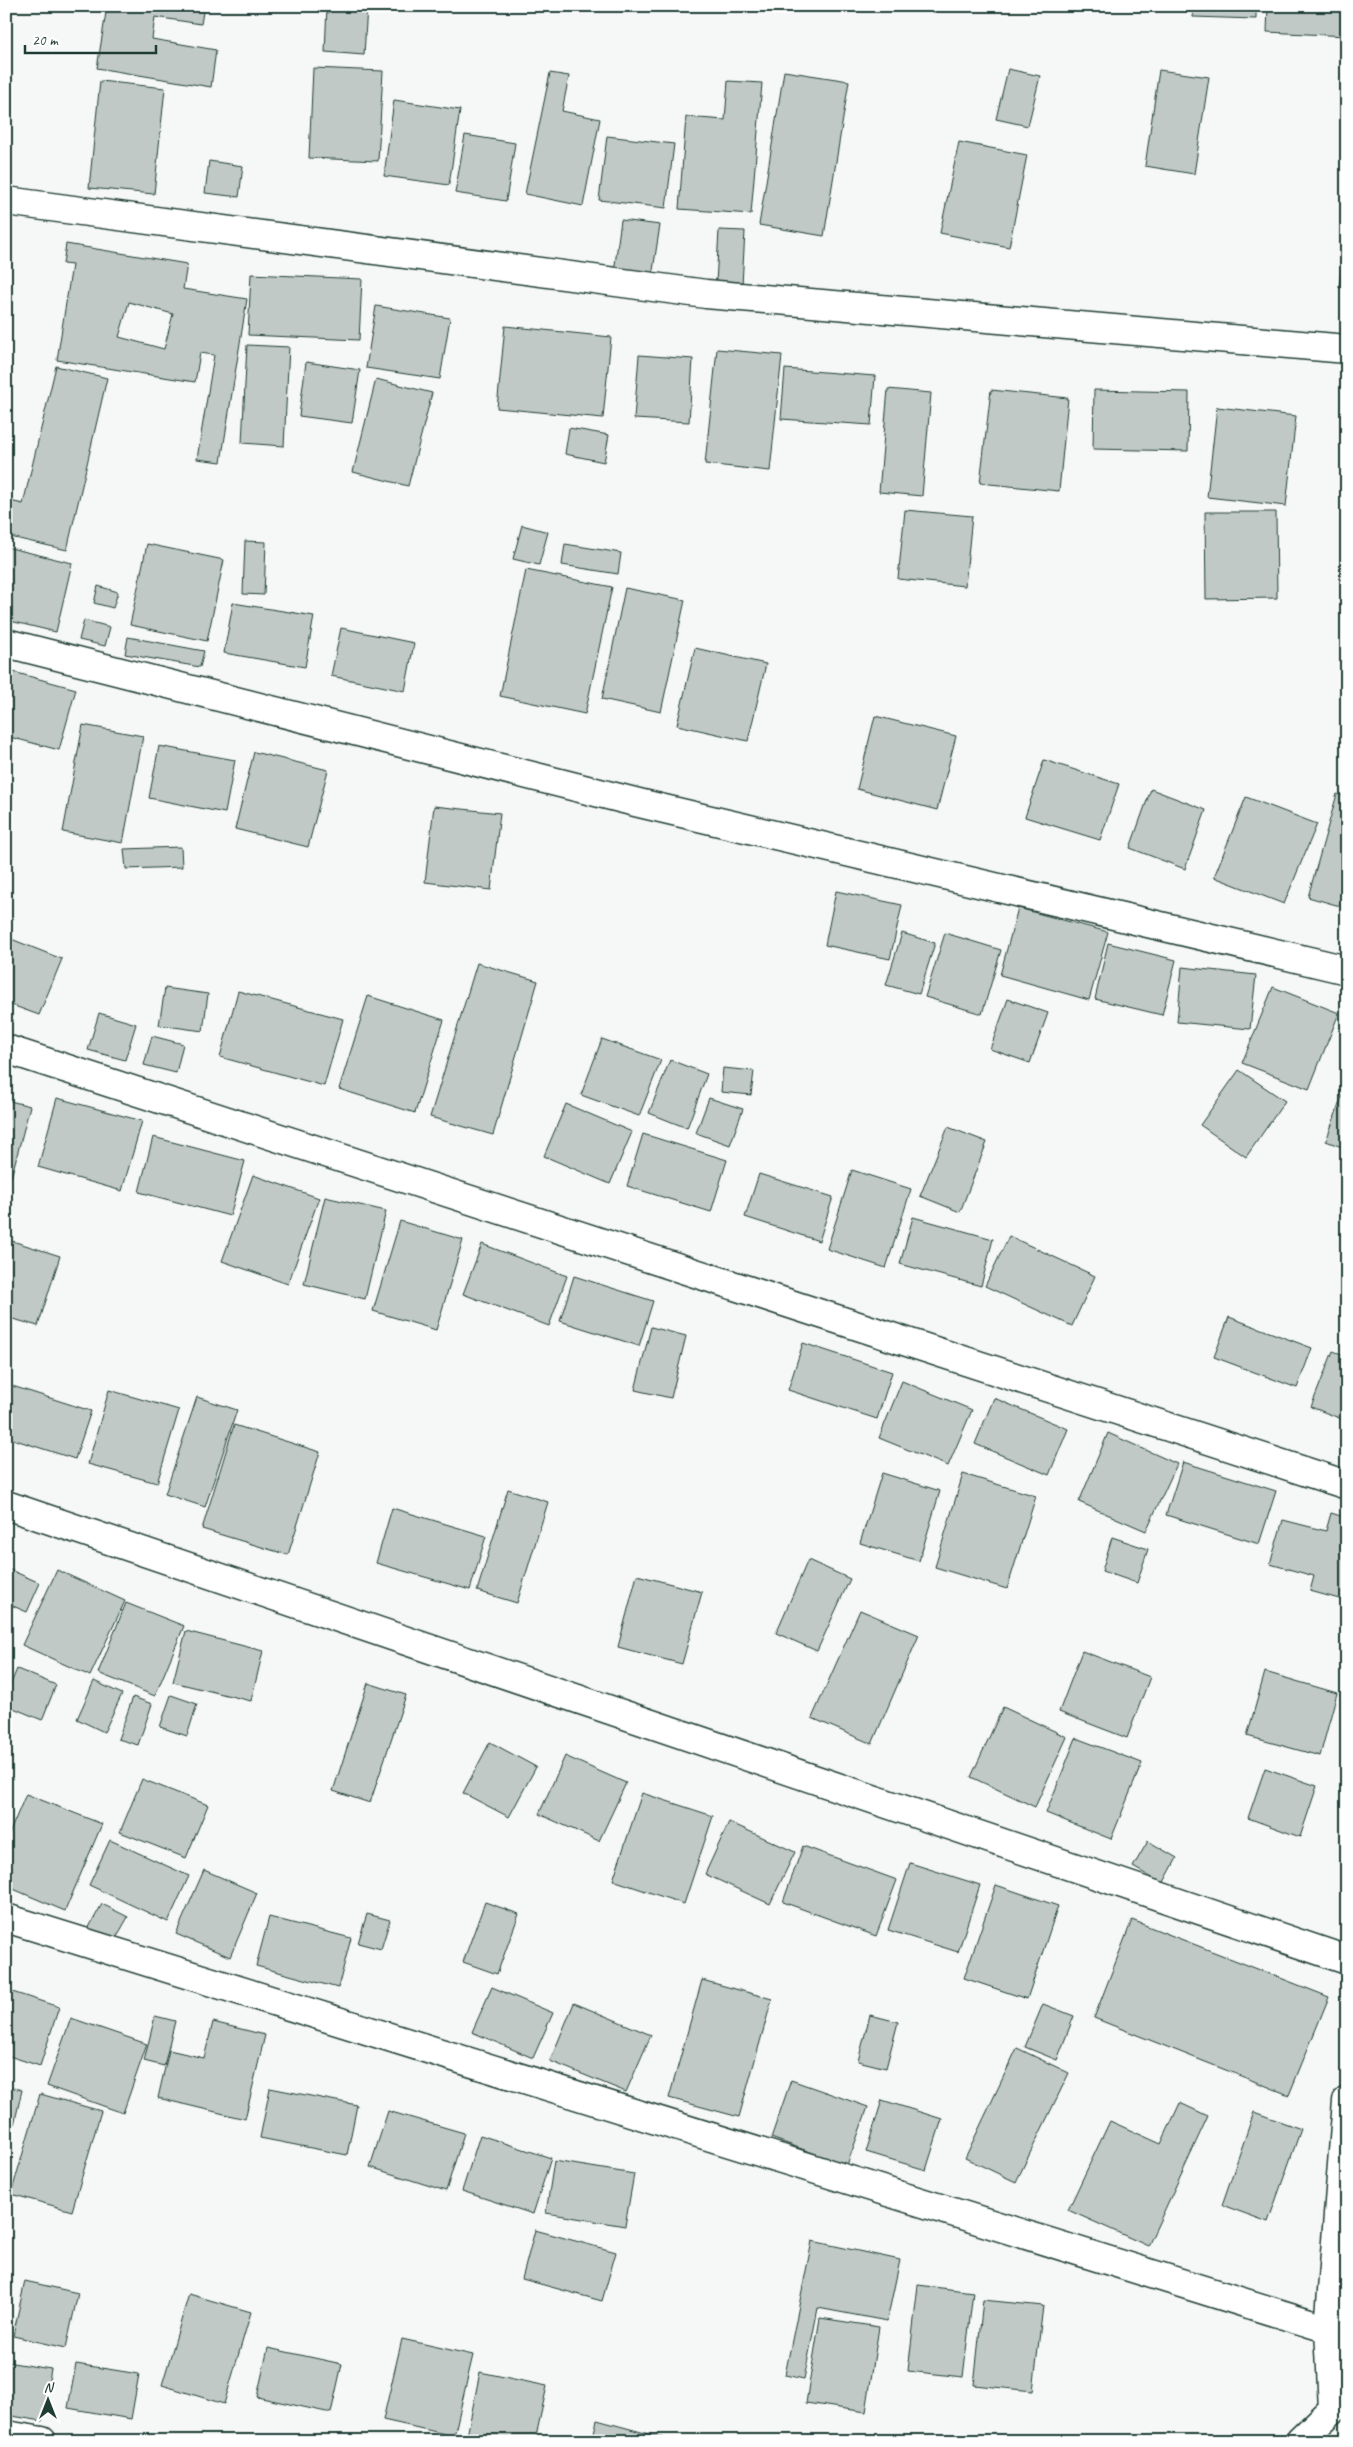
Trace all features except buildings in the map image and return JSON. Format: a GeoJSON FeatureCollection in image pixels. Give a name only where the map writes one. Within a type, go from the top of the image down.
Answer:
{"type":"FeatureCollection","features":[{"type":"Feature","properties":{"kind":"street"},"geometry":{"type":"LineString","coordinates":[[6,201],[706,294],[1347,349]]}},
{"type":"Feature","properties":{"kind":"street"},"geometry":{"type":"LineString","coordinates":[[6,643],[649,806],[1347,970]]}},
{"type":"Feature","properties":{"kind":"street"},"geometry":{"type":"LineString","coordinates":[[6,1050],[1347,1485]]}},
{"type":"Feature","properties":{"kind":"street"},"geometry":{"type":"LineString","coordinates":[[6,1505],[1347,1960]]}},
{"type":"Feature","properties":{"kind":"street"},"geometry":{"type":"LineString","coordinates":[[6,1918],[1329,2329]]}},
{"type":"Feature","properties":{"kind":"street"},"geometry":{"type":"LineString","coordinates":[[1300,2441],[1333,2409],[1329,2329],[1347,2101]]}},
{"type":"Feature","properties":{"kind":"street"},"geometry":{"type":"LineString","coordinates":[[6,2435],[42,2441]]}}]}
